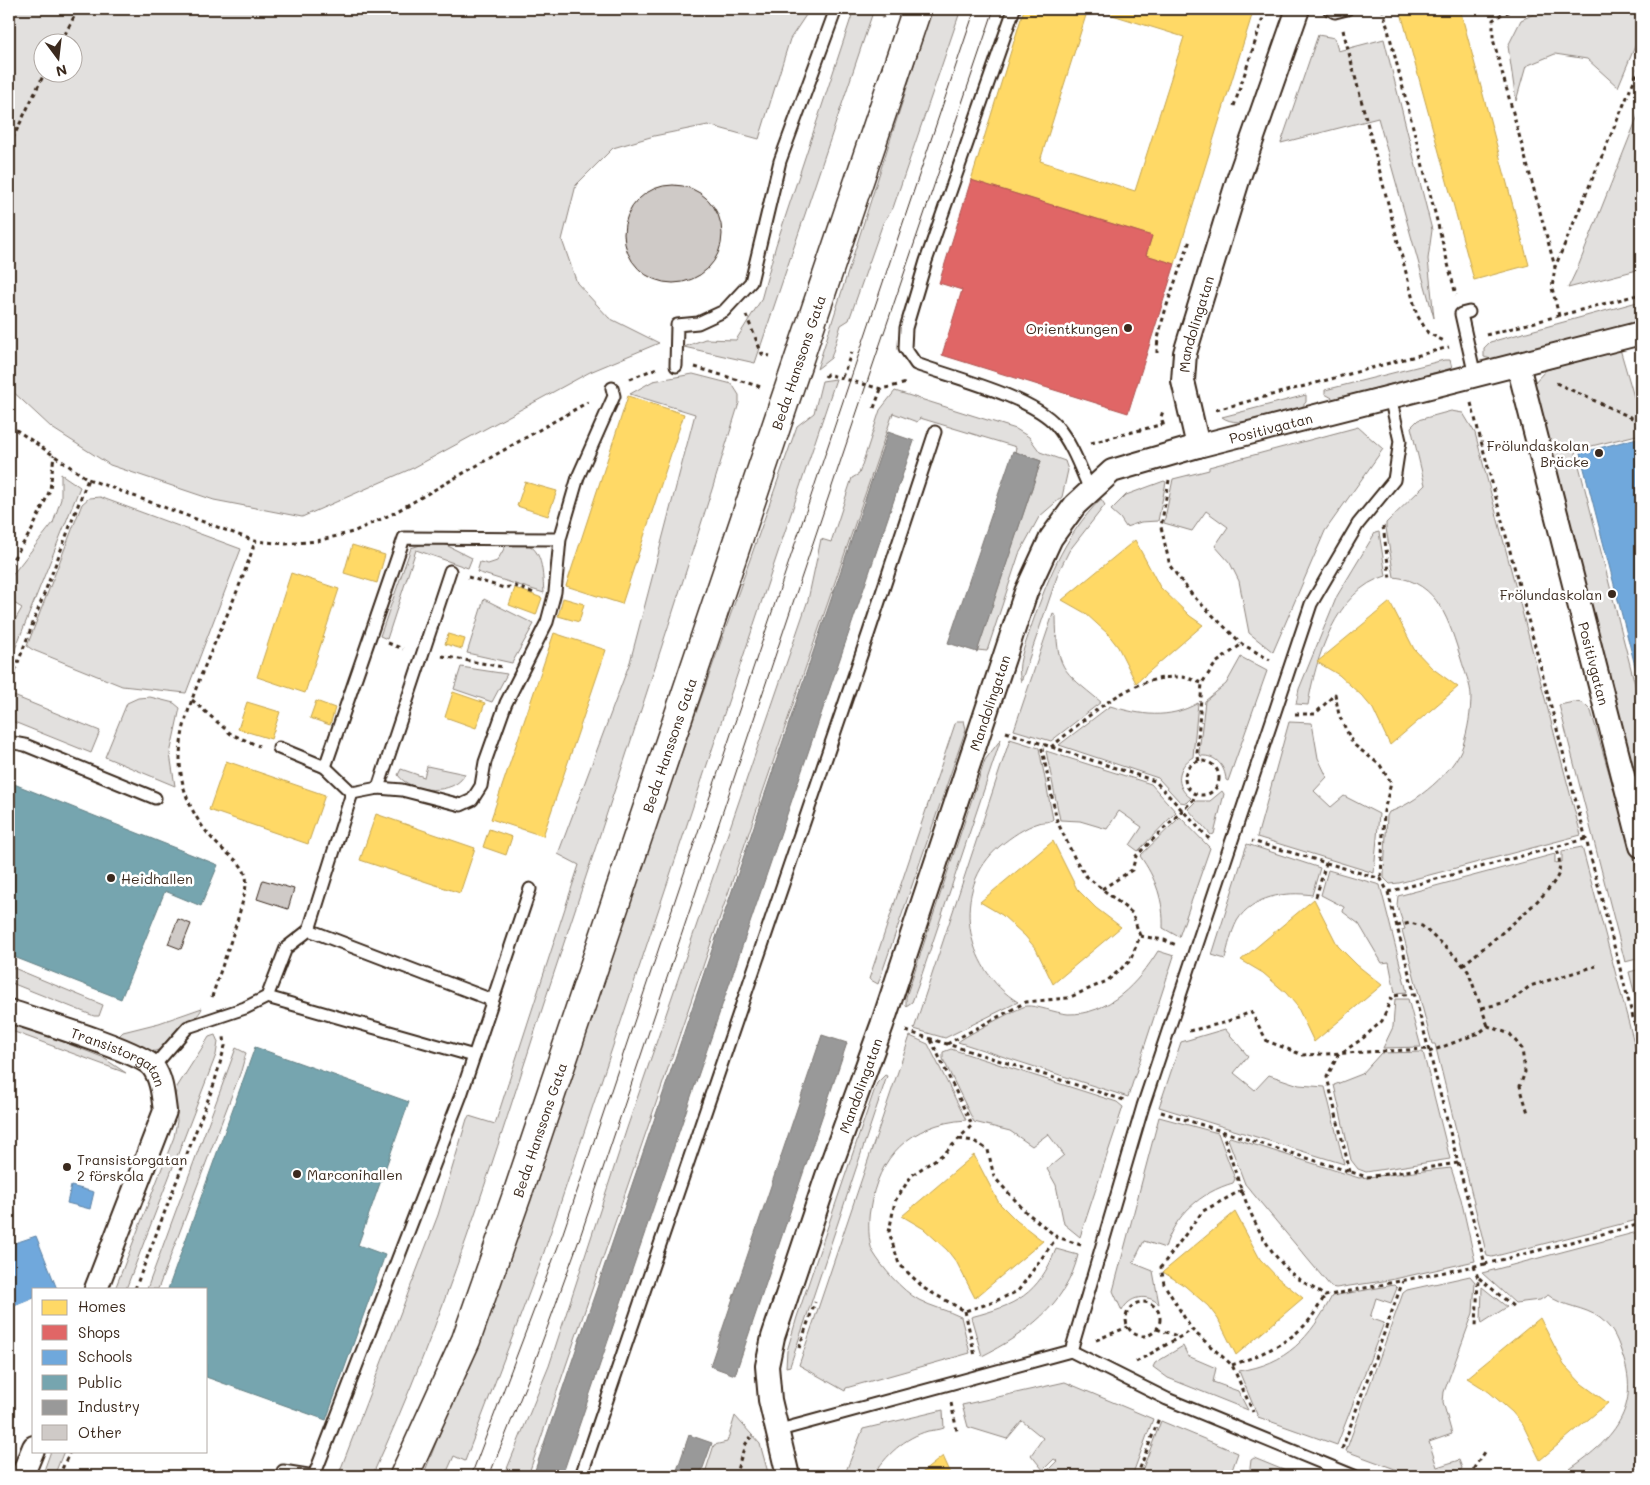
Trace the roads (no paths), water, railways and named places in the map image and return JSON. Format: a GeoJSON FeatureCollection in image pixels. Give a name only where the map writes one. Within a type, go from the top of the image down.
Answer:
{"type":"FeatureCollection","features":[{"type":"Feature","properties":{"kind":"street","name":"Beda Hanssons Gata"},"geometry":{"type":"LineString","coordinates":[[404,1476],[466,1340],[514,1204],[917,9]]}},
{"type":"Feature","properties":{"kind":"street","name":"Mandolingatan"},"geometry":{"type":"LineString","coordinates":[[788,1476],[766,1430],[770,1400],[768,1366],[773,1337],[882,1025],[1026,592],[1046,547],[1075,505],[1112,471],[1198,446],[1183,381],[1185,353],[1230,205],[1298,9]]}},
{"type":"Feature","properties":{"kind":"street","name":"Positivgatan"},"geometry":{"type":"LineString","coordinates":[[1198,446],[1641,333]]}},
{"type":"Feature","properties":{"kind":"street","name":"Positivgatan"},"geometry":{"type":"LineString","coordinates":[[1518,365],[1641,846]]}},
{"type":"Feature","properties":{"kind":"street","name":"Transistorgatan"},"geometry":{"type":"LineString","coordinates":[[9,1011],[117,1048],[145,1061],[153,1067],[161,1084],[165,1112],[96,1288]]}},
{"type":"Feature","properties":{"kind":"street"},"geometry":{"type":"LineString","coordinates":[[22,1476],[32,1452]]}},
{"type":"Feature","properties":{"kind":"lane"},"geometry":{"type":"LineString","coordinates":[[676,366],[677,325],[698,323],[724,311],[751,282],[780,161],[836,9]]}},
{"type":"Feature","properties":{"kind":"lane"},"geometry":{"type":"LineString","coordinates":[[1014,9],[926,261],[906,328],[905,348],[916,364],[1022,401],[1039,410],[1055,424],[1071,446],[1090,490]]}},
{"type":"Feature","properties":{"kind":"lane"},"geometry":{"type":"LineString","coordinates":[[1465,313],[1470,377]]}},
{"type":"Feature","properties":{"kind":"lane"},"geometry":{"type":"LineString","coordinates":[[352,793],[378,788],[402,790],[461,805],[472,800],[481,786],[485,762],[506,703],[520,671],[547,622],[553,601],[560,539],[578,478],[614,396],[612,388]]}},
{"type":"Feature","properties":{"kind":"lane"},"geometry":{"type":"LineString","coordinates":[[1071,1351],[1144,1106],[1312,604],[1358,524],[1394,480],[1400,441],[1390,397]]}},
{"type":"Feature","properties":{"kind":"lane"},"geometry":{"type":"LineString","coordinates":[[581,1476],[866,642],[935,432]]}},
{"type":"Feature","properties":{"kind":"lane"},"geometry":{"type":"LineString","coordinates":[[325,768],[404,538],[560,539]]}},
{"type":"Feature","properties":{"kind":"lane"},"geometry":{"type":"LineString","coordinates":[[378,788],[450,571]]}},
{"type":"Feature","properties":{"kind":"lane"},"geometry":{"type":"LineString","coordinates":[[9,742],[25,745],[155,798]]}},
{"type":"Feature","properties":{"kind":"lane"},"geometry":{"type":"LineString","coordinates":[[279,748],[325,768],[352,793]]}},
{"type":"Feature","properties":{"kind":"lane"},"geometry":{"type":"LineString","coordinates":[[267,998],[286,948],[309,930],[352,793]]}},
{"type":"Feature","properties":{"kind":"lane"},"geometry":{"type":"LineString","coordinates":[[283,1471],[314,1476],[474,1056],[530,889]]}},
{"type":"Feature","properties":{"kind":"lane"},"geometry":{"type":"LineString","coordinates":[[309,930],[492,1000]]}},
{"type":"Feature","properties":{"kind":"lane"},"geometry":{"type":"LineString","coordinates":[[153,1067],[188,1027],[267,998],[474,1056]]}},
{"type":"Feature","properties":{"kind":"lane"},"geometry":{"type":"LineString","coordinates":[[766,1430],[948,1385],[1071,1351],[1167,1398],[1354,1476]]}},
{"type":"Feature","properties":{"kind":"tram line"},"geometry":{"type":"LineString","coordinates":[[471,1476],[562,1236],[975,9]]}},
{"type":"Feature","properties":{"kind":"tram line"},"geometry":{"type":"LineString","coordinates":[[489,1476],[533,1367],[579,1240],[994,9]]}},
{"type":"Feature","properties":{"kind":"place","name":"Orientkungen"},"geometry":{"type":"Point","coordinates":[1128,328]}},
{"type":"Feature","properties":{"kind":"place","name":"Frölundaskolan Bräcke"},"geometry":{"type":"Point","coordinates":[1599,453]}},
{"type":"Feature","properties":{"kind":"place","name":"Frölundaskolan"},"geometry":{"type":"Point","coordinates":[1612,594]}},
{"type":"Feature","properties":{"kind":"place","name":"Heidhallen"},"geometry":{"type":"Point","coordinates":[111,878]}},
{"type":"Feature","properties":{"kind":"place","name":"Transistorgatan 2 förskola"},"geometry":{"type":"Point","coordinates":[67,1167]}},
{"type":"Feature","properties":{"kind":"place","name":"Marconihallen"},"geometry":{"type":"Point","coordinates":[297,1174]}}]}
